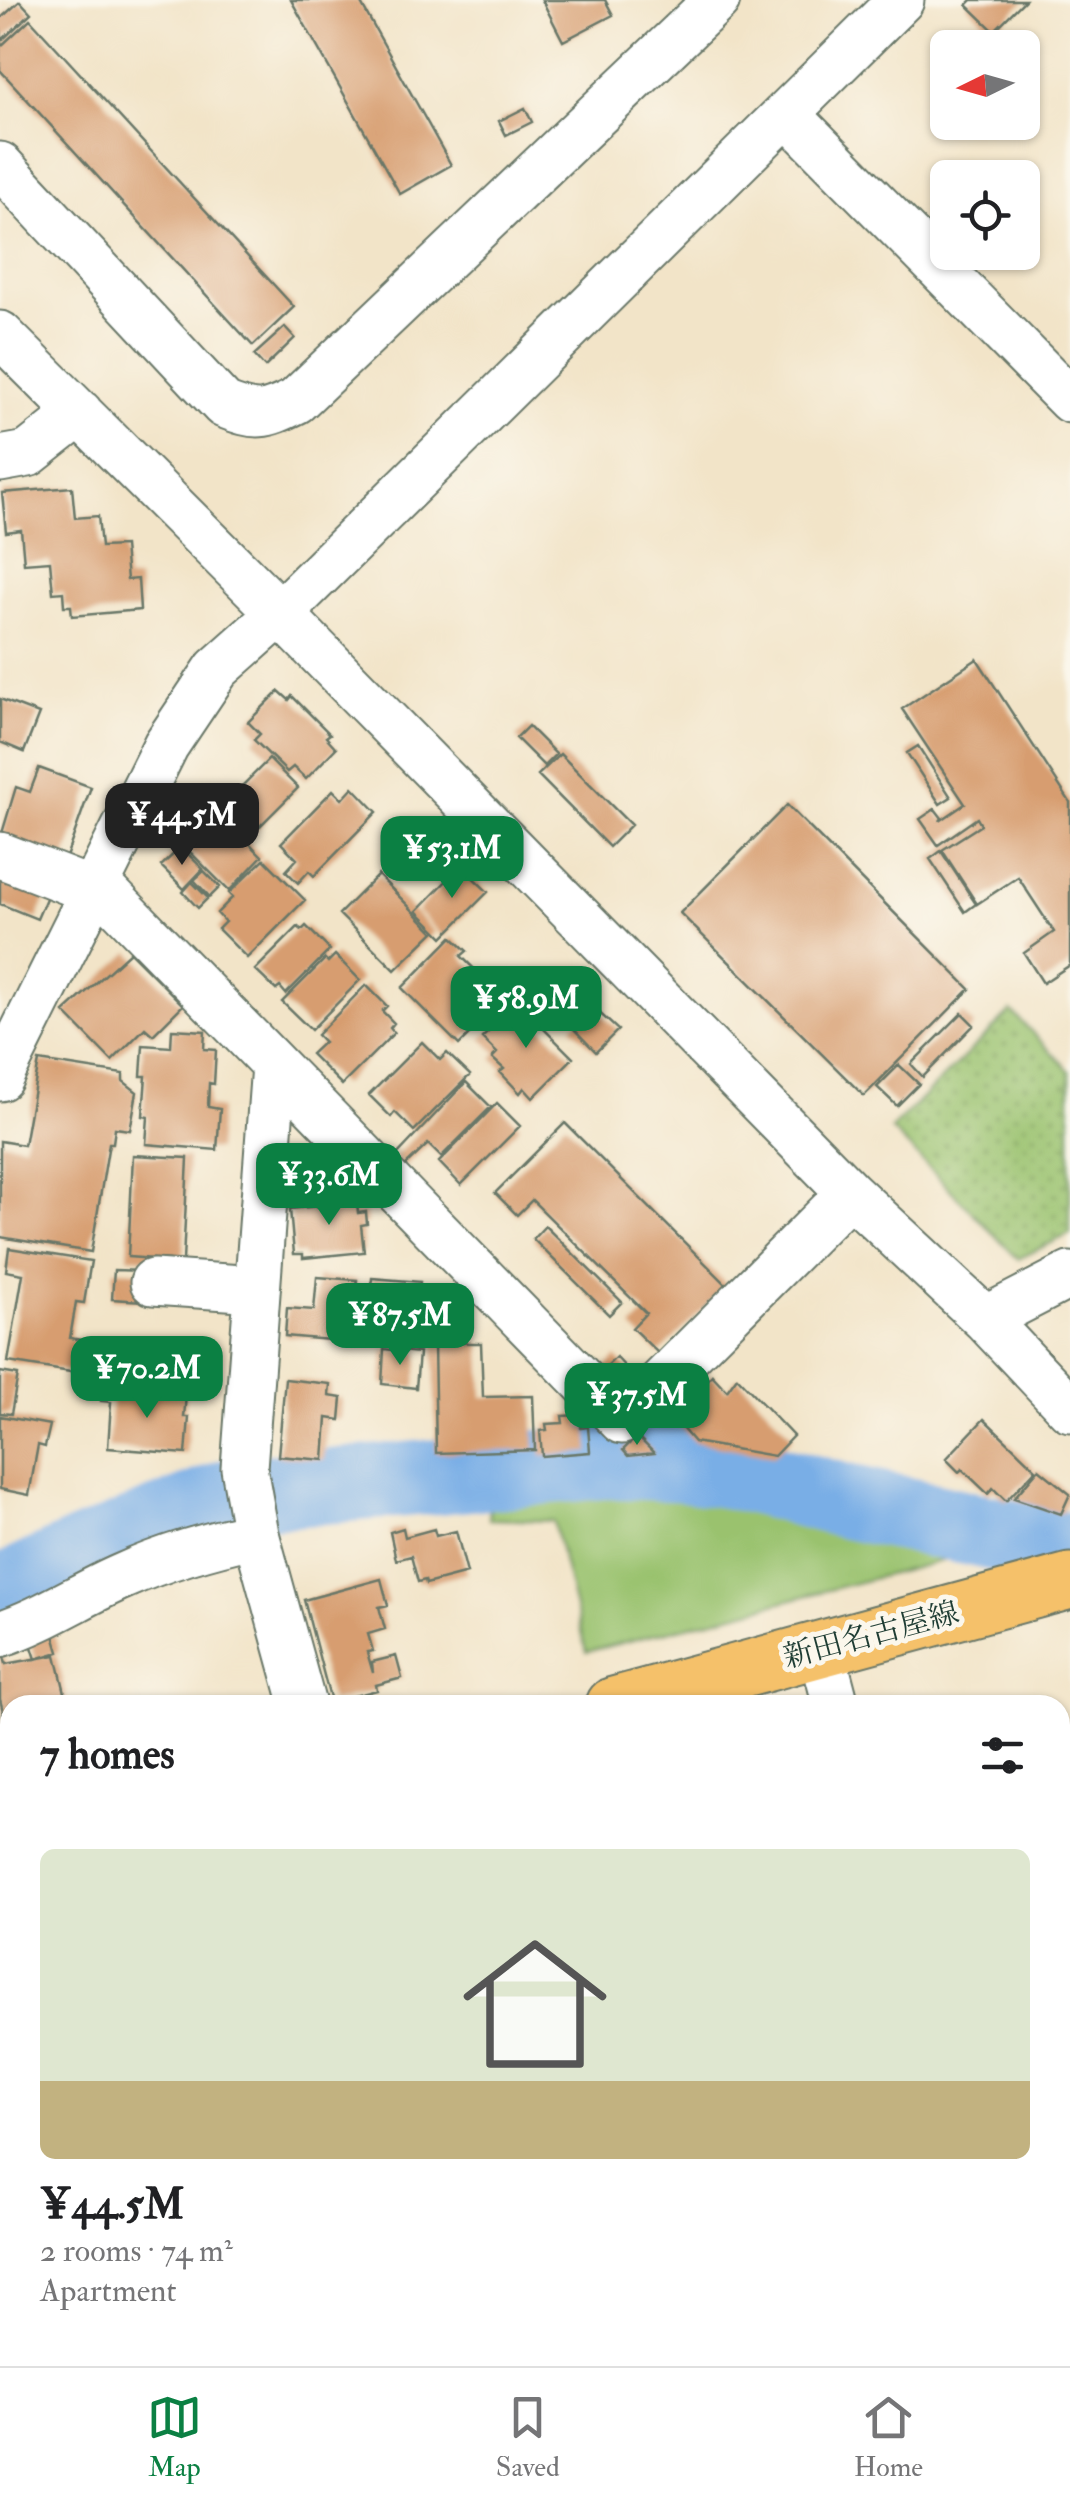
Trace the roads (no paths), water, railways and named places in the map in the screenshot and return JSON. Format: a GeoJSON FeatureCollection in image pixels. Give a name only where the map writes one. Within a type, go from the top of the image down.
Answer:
{"type":"FeatureCollection","features":[{"type":"Feature","properties":{"kind":"main road","name":"新田名古屋線"},"geometry":{"type":"LineString","coordinates":[[650,1695],[1070,1581]]}},
{"type":"Feature","properties":{"kind":"street"},"geometry":{"type":"LineString","coordinates":[[0,165],[224,405],[248,415],[268,415],[296,401],[717,0]]}},
{"type":"Feature","properties":{"kind":"street"},"geometry":{"type":"LineString","coordinates":[[0,1078],[166,746],[217,669],[280,614],[901,0]]}},
{"type":"Feature","properties":{"kind":"street"},"geometry":{"type":"LineString","coordinates":[[788,114],[1070,400]]}},
{"type":"Feature","properties":{"kind":"street"},"geometry":{"type":"LineString","coordinates":[[0,334],[850,1192],[985,1319],[1070,1408]]}},
{"type":"Feature","properties":{"kind":"street"},"geometry":{"type":"LineString","coordinates":[[0,459],[28,454],[80,413]]}},
{"type":"Feature","properties":{"kind":"street"},"geometry":{"type":"LineString","coordinates":[[0,855],[95,887],[622,1421],[850,1192]]}},
{"type":"Feature","properties":{"kind":"street"},"geometry":{"type":"LineString","coordinates":[[274,1065],[244,1471],[254,1527],[301,1695]]}},
{"type":"Feature","properties":{"kind":"street"},"geometry":{"type":"LineString","coordinates":[[985,1319],[1070,1274]]}},
{"type":"Feature","properties":{"kind":"street"},"geometry":{"type":"LineString","coordinates":[[153,1282],[258,1290]]}},
{"type":"Feature","properties":{"kind":"street"},"geometry":{"type":"LineString","coordinates":[[0,1634],[26,1626],[116,1578],[254,1527]]}},
{"type":"Feature","properties":{"kind":"street"},"geometry":{"type":"LineString","coordinates":[[820,1648],[833,1695]]}},
{"type":"Feature","properties":{"kind":"waterway"},"geometry":{"type":"LineString","coordinates":[[0,1594],[69,1561],[232,1495],[610,1461],[681,1464],[740,1473],[845,1501],[1070,1550]]}}]}
